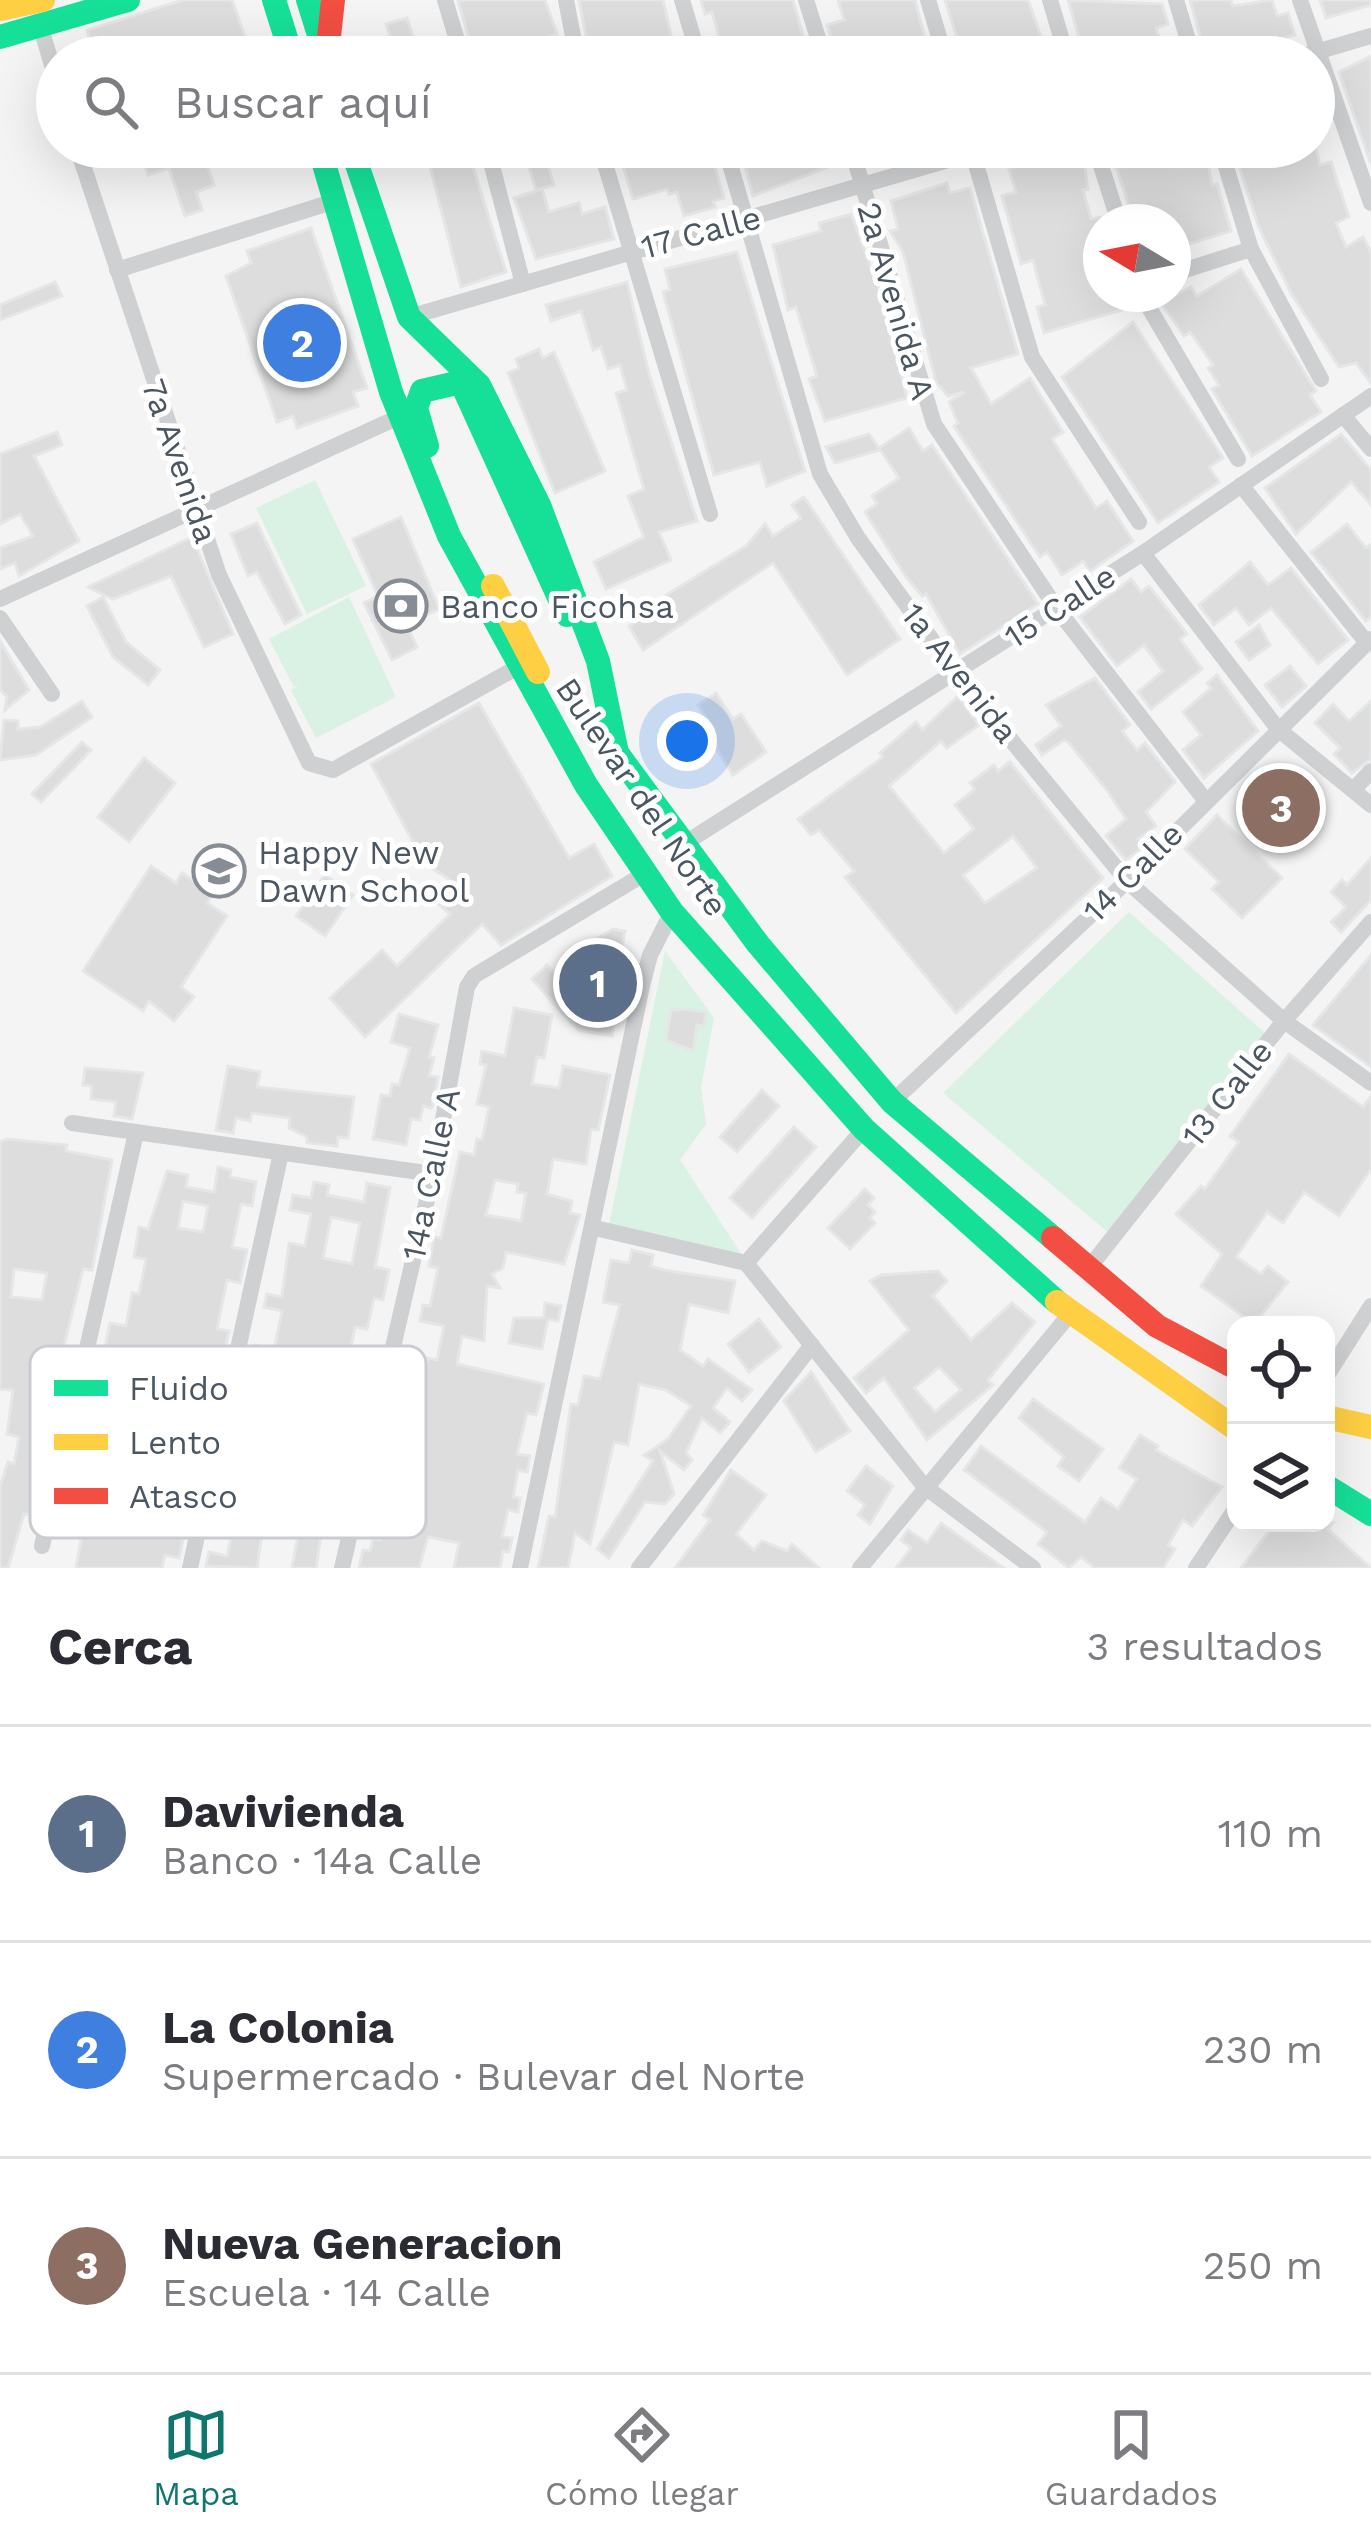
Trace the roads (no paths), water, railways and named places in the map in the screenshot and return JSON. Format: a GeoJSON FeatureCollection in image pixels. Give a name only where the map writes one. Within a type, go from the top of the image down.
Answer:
{"type":"FeatureCollection","features":[{"type":"Feature","properties":{"kind":"main road"},"geometry":{"type":"LineString","coordinates":[[0,22],[69,0]]}},
{"type":"Feature","properties":{"kind":"main road"},"geometry":{"type":"LineString","coordinates":[[0,9],[41,13],[128,0]]}},
{"type":"Feature","properties":{"kind":"main road"},"geometry":{"type":"LineString","coordinates":[[308,0],[319,36]]}},
{"type":"Feature","properties":{"kind":"main road"},"geometry":{"type":"LineString","coordinates":[[329,36],[333,0]]}},
{"type":"Feature","properties":{"kind":"main road"},"geometry":{"type":"LineString","coordinates":[[274,5],[285,36]]}},
{"type":"Feature","properties":{"kind":"main road"},"geometry":{"type":"LineString","coordinates":[[0,37],[41,13]]}},
{"type":"Feature","properties":{"kind":"main road","name":"Bulevar del Norte"},"geometry":{"type":"LineString","coordinates":[[325,168],[400,416],[449,536],[586,785],[672,912],[864,1129],[1070,1314],[1235,1424]]}},
{"type":"Feature","properties":{"kind":"main road","name":"Bulevar del Norte"},"geometry":{"type":"LineString","coordinates":[[358,168],[409,317],[479,385],[539,505],[598,661],[617,753],[682,845],[892,1102],[1157,1326],[1227,1363]]}},
{"type":"Feature","properties":{"kind":"main road"},"geometry":{"type":"LineString","coordinates":[[586,785],[521,636],[469,543],[421,434],[416,408],[422,391],[431,386],[461,382],[472,402],[577,638],[617,753]]}},
{"type":"Feature","properties":{"kind":"main road"},"geometry":{"type":"LineString","coordinates":[[818,1080],[1093,1323],[1235,1424]]}},
{"type":"Feature","properties":{"kind":"main road"},"geometry":{"type":"LineString","coordinates":[[1157,1326],[1188,1353],[1227,1375]]}},
{"type":"Feature","properties":{"kind":"main road"},"geometry":{"type":"LineString","coordinates":[[1335,1402],[1371,1408]]}},
{"type":"Feature","properties":{"kind":"main road"},"geometry":{"type":"LineString","coordinates":[[1335,1419],[1371,1426]]}},
{"type":"Feature","properties":{"kind":"main road"},"geometry":{"type":"LineString","coordinates":[[1335,1488],[1371,1510]]}},
{"type":"Feature","properties":{"kind":"street"},"geometry":{"type":"LineString","coordinates":[[446,0],[456,36]]}},
{"type":"Feature","properties":{"kind":"street"},"geometry":{"type":"LineString","coordinates":[[566,0],[574,36]]}},
{"type":"Feature","properties":{"kind":"street"},"geometry":{"type":"LineString","coordinates":[[682,0],[693,36]]}},
{"type":"Feature","properties":{"kind":"street"},"geometry":{"type":"LineString","coordinates":[[806,0],[817,36]]}},
{"type":"Feature","properties":{"kind":"street"},"geometry":{"type":"LineString","coordinates":[[928,0],[939,36]]}},
{"type":"Feature","properties":{"kind":"street"},"geometry":{"type":"LineString","coordinates":[[1050,0],[1061,36]]}},
{"type":"Feature","properties":{"kind":"street"},"geometry":{"type":"LineString","coordinates":[[1176,0],[1187,36]]}},
{"type":"Feature","properties":{"kind":"street"},"geometry":{"type":"LineString","coordinates":[[1300,0],[1305,36]]}},
{"type":"Feature","properties":{"kind":"street"},"geometry":{"type":"LineString","coordinates":[[1335,46],[1371,36]]}},
{"type":"Feature","properties":{"kind":"street"},"geometry":{"type":"LineString","coordinates":[[1335,119],[1371,203]]}},
{"type":"Feature","properties":{"kind":"street","name":"7a Avenida"},"geometry":{"type":"LineString","coordinates":[[84,168],[220,575],[309,764],[333,770],[518,667]]}},
{"type":"Feature","properties":{"kind":"street"},"geometry":{"type":"LineString","coordinates":[[493,168],[523,284]]}},
{"type":"Feature","properties":{"kind":"street"},"geometry":{"type":"LineString","coordinates":[[606,168],[710,514]]}},
{"type":"Feature","properties":{"kind":"street","name":"1a Avenida"},"geometry":{"type":"LineString","coordinates":[[731,168],[820,474],[858,538],[956,674],[1127,881],[1284,1021],[1371,1083]]}},
{"type":"Feature","properties":{"kind":"street","name":"2a Avenida A"},"geometry":{"type":"LineString","coordinates":[[857,168],[925,404],[1057,609],[1205,800]]}},
{"type":"Feature","properties":{"kind":"street","name":"17 Calle"},"geometry":{"type":"LineString","coordinates":[[409,317],[628,251],[747,221],[914,168]]}},
{"type":"Feature","properties":{"kind":"street"},"geometry":{"type":"LineString","coordinates":[[977,168],[1032,357],[1138,522]]}},
{"type":"Feature","properties":{"kind":"street"},"geometry":{"type":"LineString","coordinates":[[1102,168],[1113,204]]}},
{"type":"Feature","properties":{"kind":"street"},"geometry":{"type":"LineString","coordinates":[[1226,168],[1251,249],[1321,379]]}},
{"type":"Feature","properties":{"kind":"street"},"geometry":{"type":"LineString","coordinates":[[117,270],[335,201]]}},
{"type":"Feature","properties":{"kind":"street"},"geometry":{"type":"LineString","coordinates":[[1191,268],[1251,249]]}},
{"type":"Feature","properties":{"kind":"street"},"geometry":{"type":"LineString","coordinates":[[1152,312],[1238,459]]}},
{"type":"Feature","properties":{"kind":"street","name":"15 Calle"},"geometry":{"type":"LineString","coordinates":[[682,845],[1143,554],[1371,396]]}},
{"type":"Feature","properties":{"kind":"street"},"geometry":{"type":"LineString","coordinates":[[1343,415],[1371,449]]}},
{"type":"Feature","properties":{"kind":"street"},"geometry":{"type":"LineString","coordinates":[[0,599],[400,416]]}},
{"type":"Feature","properties":{"kind":"street"},"geometry":{"type":"LineString","coordinates":[[1241,485],[1369,641]]}},
{"type":"Feature","properties":{"kind":"street"},"geometry":{"type":"LineString","coordinates":[[1143,554],[1279,728],[1371,806]]}},
{"type":"Feature","properties":{"kind":"street"},"geometry":{"type":"LineString","coordinates":[[0,618],[52,694]]}},
{"type":"Feature","properties":{"kind":"street","name":"14 Calle"},"geometry":{"type":"LineString","coordinates":[[892,1102],[1127,881],[1369,641]]}},
{"type":"Feature","properties":{"kind":"street"},"geometry":{"type":"LineString","coordinates":[[1354,790],[1371,771]]}},
{"type":"Feature","properties":{"kind":"street","name":"14a Calle A"},"geometry":{"type":"LineString","coordinates":[[393,1346],[433,1174],[467,987],[474,976],[646,873]]}},
{"type":"Feature","properties":{"kind":"street"},"geometry":{"type":"LineString","coordinates":[[520,1568],[595,1228],[642,986],[655,942],[672,912]]}},
{"type":"Feature","properties":{"kind":"street","name":"13 Calle"},"geometry":{"type":"LineString","coordinates":[[1088,1269],[1284,1021],[1371,922]]}},
{"type":"Feature","properties":{"kind":"street"},"geometry":{"type":"LineString","coordinates":[[72,1124],[433,1174]]}},
{"type":"Feature","properties":{"kind":"street"},"geometry":{"type":"LineString","coordinates":[[746,1262],[864,1129]]}},
{"type":"Feature","properties":{"kind":"street"},"geometry":{"type":"LineString","coordinates":[[88,1346],[136,1133]]}},
{"type":"Feature","properties":{"kind":"street"},"geometry":{"type":"LineString","coordinates":[[239,1346],[281,1153]]}},
{"type":"Feature","properties":{"kind":"street"},"geometry":{"type":"LineString","coordinates":[[595,1228],[746,1262],[924,1486],[1033,1568]]}},
{"type":"Feature","properties":{"kind":"street"},"geometry":{"type":"LineString","coordinates":[[1335,1363],[1371,1306]]}},
{"type":"Feature","properties":{"kind":"street"},"geometry":{"type":"LineString","coordinates":[[860,1568],[1070,1314]]}},
{"type":"Feature","properties":{"kind":"street"},"geometry":{"type":"LineString","coordinates":[[639,1568],[812,1345]]}},
{"type":"Feature","properties":{"kind":"street"},"geometry":{"type":"LineString","coordinates":[[1196,1568],[1227,1522]]}},
{"type":"Feature","properties":{"kind":"street"},"geometry":{"type":"LineString","coordinates":[[42,1546],[44,1538]]}},
{"type":"Feature","properties":{"kind":"street"},"geometry":{"type":"LineString","coordinates":[[190,1568],[197,1538]]}},
{"type":"Feature","properties":{"kind":"street","name":"14a Calle A"},"geometry":{"type":"LineString","coordinates":[[342,1568],[349,1538]]}},
{"type":"Feature","properties":{"kind":"place","name":"La Colonia"},"geometry":{"type":"Point","coordinates":[302,343]}},
{"type":"Feature","properties":{"kind":"place","name":"Banco Ficohsa"},"geometry":{"type":"Point","coordinates":[401,606]}},
{"type":"Feature","properties":{"kind":"place","name":"Nueva Generacion"},"geometry":{"type":"Point","coordinates":[1281,808]}},
{"type":"Feature","properties":{"kind":"place","name":"Happy New Dawn School"},"geometry":{"type":"Point","coordinates":[219,871]}},
{"type":"Feature","properties":{"kind":"place","name":"Davivienda"},"geometry":{"type":"Point","coordinates":[598,983]}}]}
